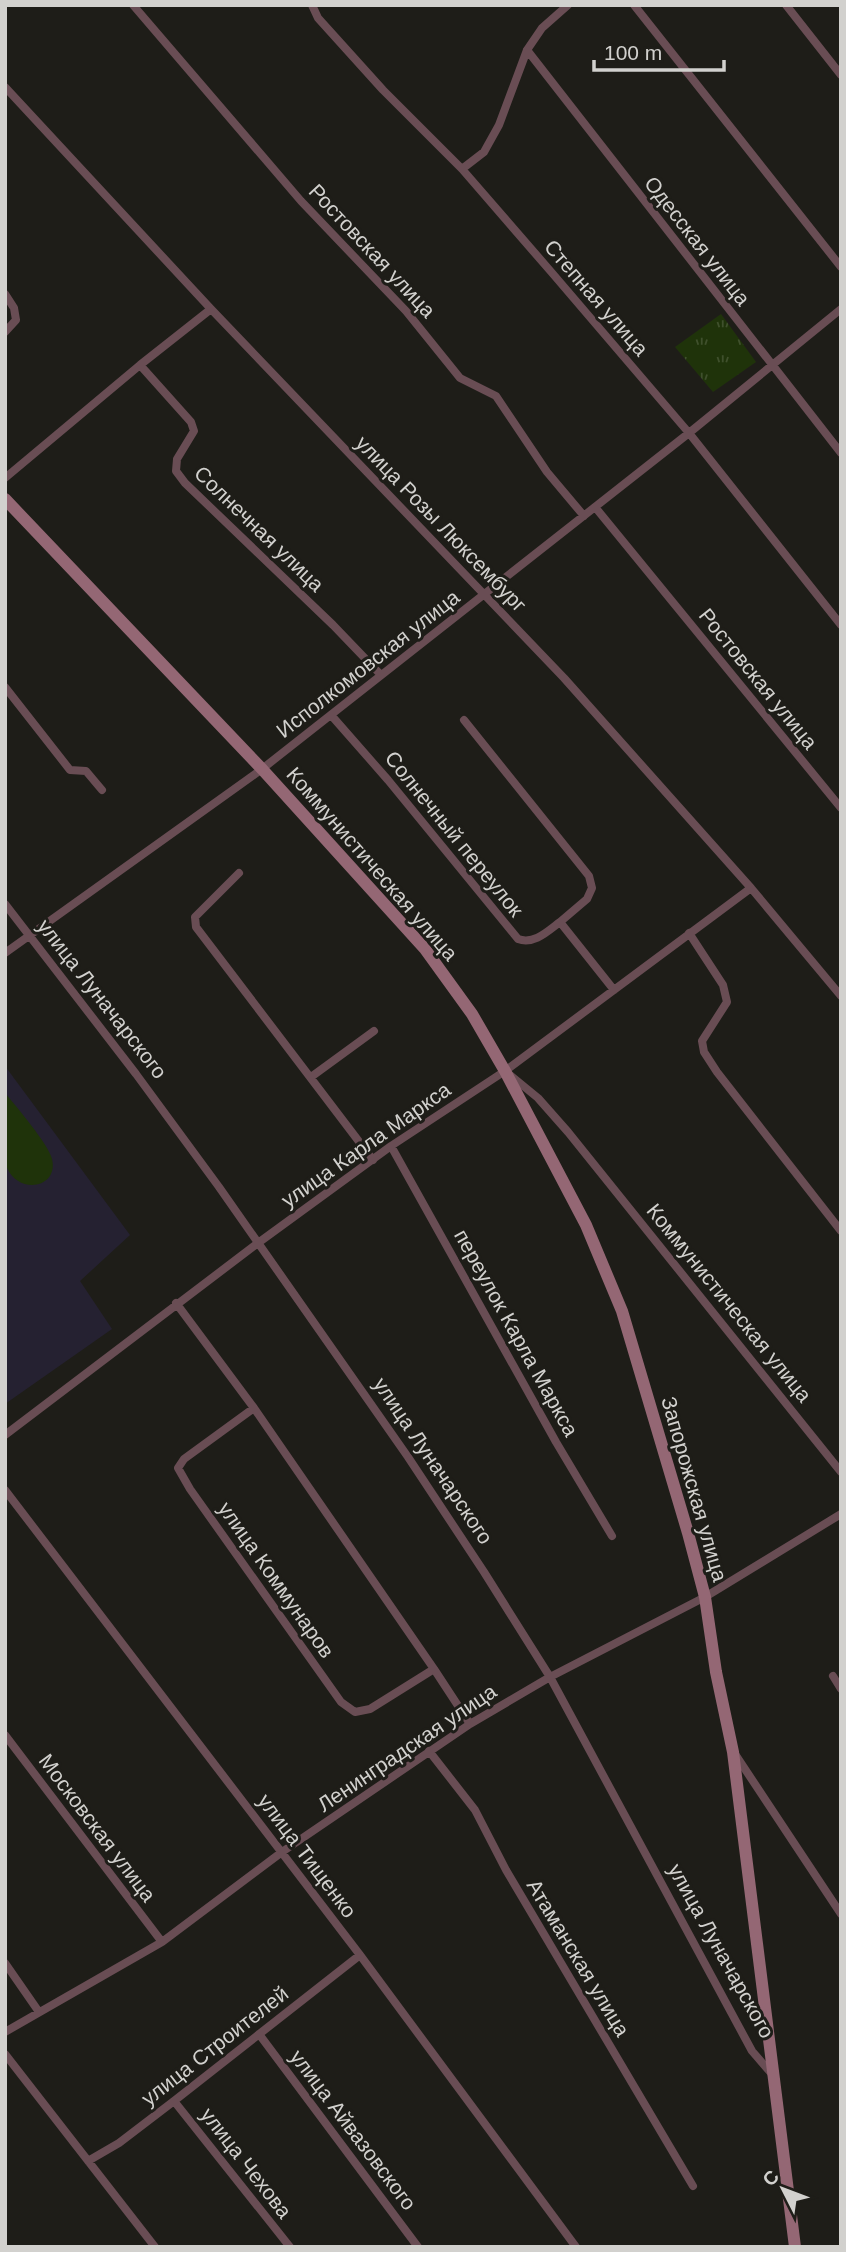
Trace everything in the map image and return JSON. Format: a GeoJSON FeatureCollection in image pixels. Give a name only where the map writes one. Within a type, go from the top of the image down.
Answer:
{"type":"FeatureCollection","features":[{"type":"Feature","properties":{"kind":"main road","name":"Коммунистическая улица"},"geometry":{"type":"LineString","coordinates":[[5,499],[262,769],[425,949],[472,1014],[505,1071]]}},
{"type":"Feature","properties":{"kind":"main road","name":"Запорожская улица"},"geometry":{"type":"LineString","coordinates":[[505,1071],[586,1225],[622,1311],[705,1597],[716,1672],[733,1752]]}},
{"type":"Feature","properties":{"kind":"main road","name":"улица Луначарского"},"geometry":{"type":"LineString","coordinates":[[733,1752],[796,2247]]}},
{"type":"Feature","properties":{"kind":"street","name":"Ростовская улица"},"geometry":{"type":"LineString","coordinates":[[133,5],[301,201],[406,311],[460,378],[496,396],[547,472],[584,516]]}},
{"type":"Feature","properties":{"kind":"street","name":"Степная улица"},"geometry":{"type":"LineString","coordinates":[[312,5],[318,18],[383,90],[463,169],[689,433],[841,625]]}},
{"type":"Feature","properties":{"kind":"street"},"geometry":{"type":"LineString","coordinates":[[463,169],[484,152],[499,125],[527,50],[542,28],[569,5]]}},
{"type":"Feature","properties":{"kind":"street"},"geometry":{"type":"LineString","coordinates":[[634,5],[841,267]]}},
{"type":"Feature","properties":{"kind":"street"},"geometry":{"type":"LineString","coordinates":[[786,5],[841,75]]}},
{"type":"Feature","properties":{"kind":"street","name":"Одесская улица"},"geometry":{"type":"LineString","coordinates":[[527,50],[841,453]]}},
{"type":"Feature","properties":{"kind":"street","name":"улица Розы Люксембург"},"geometry":{"type":"LineString","coordinates":[[5,87],[211,309],[564,678],[751,888],[841,996]]}},
{"type":"Feature","properties":{"kind":"street"},"geometry":{"type":"LineString","coordinates":[[5,294],[14,308],[16,320],[5,332]]}},
{"type":"Feature","properties":{"kind":"street"},"geometry":{"type":"LineString","coordinates":[[5,478],[211,309]]}},
{"type":"Feature","properties":{"kind":"street","name":"Исполкомовская улица"},"geometry":{"type":"LineString","coordinates":[[5,953],[262,769],[689,433],[841,309]]}},
{"type":"Feature","properties":{"kind":"street","name":"Солнечная улица"},"geometry":{"type":"LineString","coordinates":[[140,365],[191,422],[194,431],[177,459],[176,471],[185,483],[333,625],[381,675]]}},
{"type":"Feature","properties":{"kind":"street","name":"Ростовская улица"},"geometry":{"type":"LineString","coordinates":[[595,507],[841,808]]}},
{"type":"Feature","properties":{"kind":"street"},"geometry":{"type":"LineString","coordinates":[[5,687],[70,770],[86,771],[102,790]]}},
{"type":"Feature","properties":{"kind":"street","name":"Солнечный переулок"},"geometry":{"type":"LineString","coordinates":[[331,715],[396,789],[518,939],[526,942],[534,940],[560,922]]}},
{"type":"Feature","properties":{"kind":"street"},"geometry":{"type":"LineString","coordinates":[[464,720],[589,876],[592,888],[587,899],[560,922],[614,990]]}},
{"type":"Feature","properties":{"kind":"street"},"geometry":{"type":"LineString","coordinates":[[239,873],[194,917],[196,927],[373,1160]]}},
{"type":"Feature","properties":{"kind":"street","name":"улица Карла Маркса"},"geometry":{"type":"LineString","coordinates":[[5,1435],[176,1303],[391,1146],[505,1071],[751,888]]}},
{"type":"Feature","properties":{"kind":"street","name":"улица Луначарского"},"geometry":{"type":"LineString","coordinates":[[5,904],[136,1074],[408,1457],[550,1677],[752,2051],[773,2075]]}},
{"type":"Feature","properties":{"kind":"street"},"geometry":{"type":"LineString","coordinates":[[689,933],[723,985],[727,1002],[702,1041],[704,1052],[717,1073],[841,1231]]}},
{"type":"Feature","properties":{"kind":"street"},"geometry":{"type":"LineString","coordinates":[[311,1077],[374,1031]]}},
{"type":"Feature","properties":{"kind":"street","name":"Коммунистическая улица"},"geometry":{"type":"LineString","coordinates":[[505,1071],[538,1098],[568,1132],[841,1472]]}},
{"type":"Feature","properties":{"kind":"street","name":"переулок Карла Маркса"},"geometry":{"type":"LineString","coordinates":[[391,1146],[556,1442],[612,1536]]}},
{"type":"Feature","properties":{"kind":"street"},"geometry":{"type":"LineString","coordinates":[[176,1303],[254,1408],[470,1724]]}},
{"type":"Feature","properties":{"kind":"street","name":"улица Коммунаров"},"geometry":{"type":"LineString","coordinates":[[254,1408],[184,1459],[178,1468],[190,1489],[341,1702],[355,1713],[370,1709],[434,1668]]}},
{"type":"Feature","properties":{"kind":"street","name":"улица Тищенко"},"geometry":{"type":"LineString","coordinates":[[5,1490],[360,1955],[576,2247]]}},
{"type":"Feature","properties":{"kind":"street","name":"Ленинградская улица"},"geometry":{"type":"LineString","coordinates":[[5,2032],[162,1941],[282,1852],[470,1724],[550,1677],[705,1597],[841,1514]]}},
{"type":"Feature","properties":{"kind":"street"},"geometry":{"type":"LineString","coordinates":[[833,1676],[841,1689]]}},
{"type":"Feature","properties":{"kind":"street","name":"Московская улица"},"geometry":{"type":"LineString","coordinates":[[5,1735],[162,1941]]}},
{"type":"Feature","properties":{"kind":"street","name":"Атаманская улица"},"geometry":{"type":"LineString","coordinates":[[429,1751],[475,1810],[506,1870],[694,2186]]}},
{"type":"Feature","properties":{"kind":"street","name":"Запорожская улица"},"geometry":{"type":"LineString","coordinates":[[733,1752],[841,1914]]}},
{"type":"Feature","properties":{"kind":"street","name":"улица Строителей"},"geometry":{"type":"LineString","coordinates":[[88,2161],[119,2143],[360,1955]]}},
{"type":"Feature","properties":{"kind":"street"},"geometry":{"type":"LineString","coordinates":[[5,1963],[38,2012]]}},
{"type":"Feature","properties":{"kind":"street","name":"улица Айвазовского"},"geometry":{"type":"LineString","coordinates":[[259,2034],[418,2247]]}},
{"type":"Feature","properties":{"kind":"street"},"geometry":{"type":"LineString","coordinates":[[5,2054],[155,2247]]}},
{"type":"Feature","properties":{"kind":"street","name":"улица Чехова"},"geometry":{"type":"LineString","coordinates":[[174,2101],[290,2247]]}},
{"type":"Feature","properties":{"kind":"shaded area"},"geometry":{"type":"Polygon","coordinates":[[[5,1066],[130,1235],[80,1281],[112,1329],[5,1404],[5,1066]]]}},
{"type":"Feature","properties":{"kind":"green space"},"geometry":{"type":"Polygon","coordinates":[[[721,314],[756,362],[713,392],[675,347],[721,314]]]}},
{"type":"Feature","properties":{"kind":"green space"},"geometry":{"type":"Polygon","coordinates":[[[5,1093],[50,1153],[53,1169],[44,1182],[28,1185],[20,1182],[7,1168],[4,1144],[5,1093]]]}}]}
